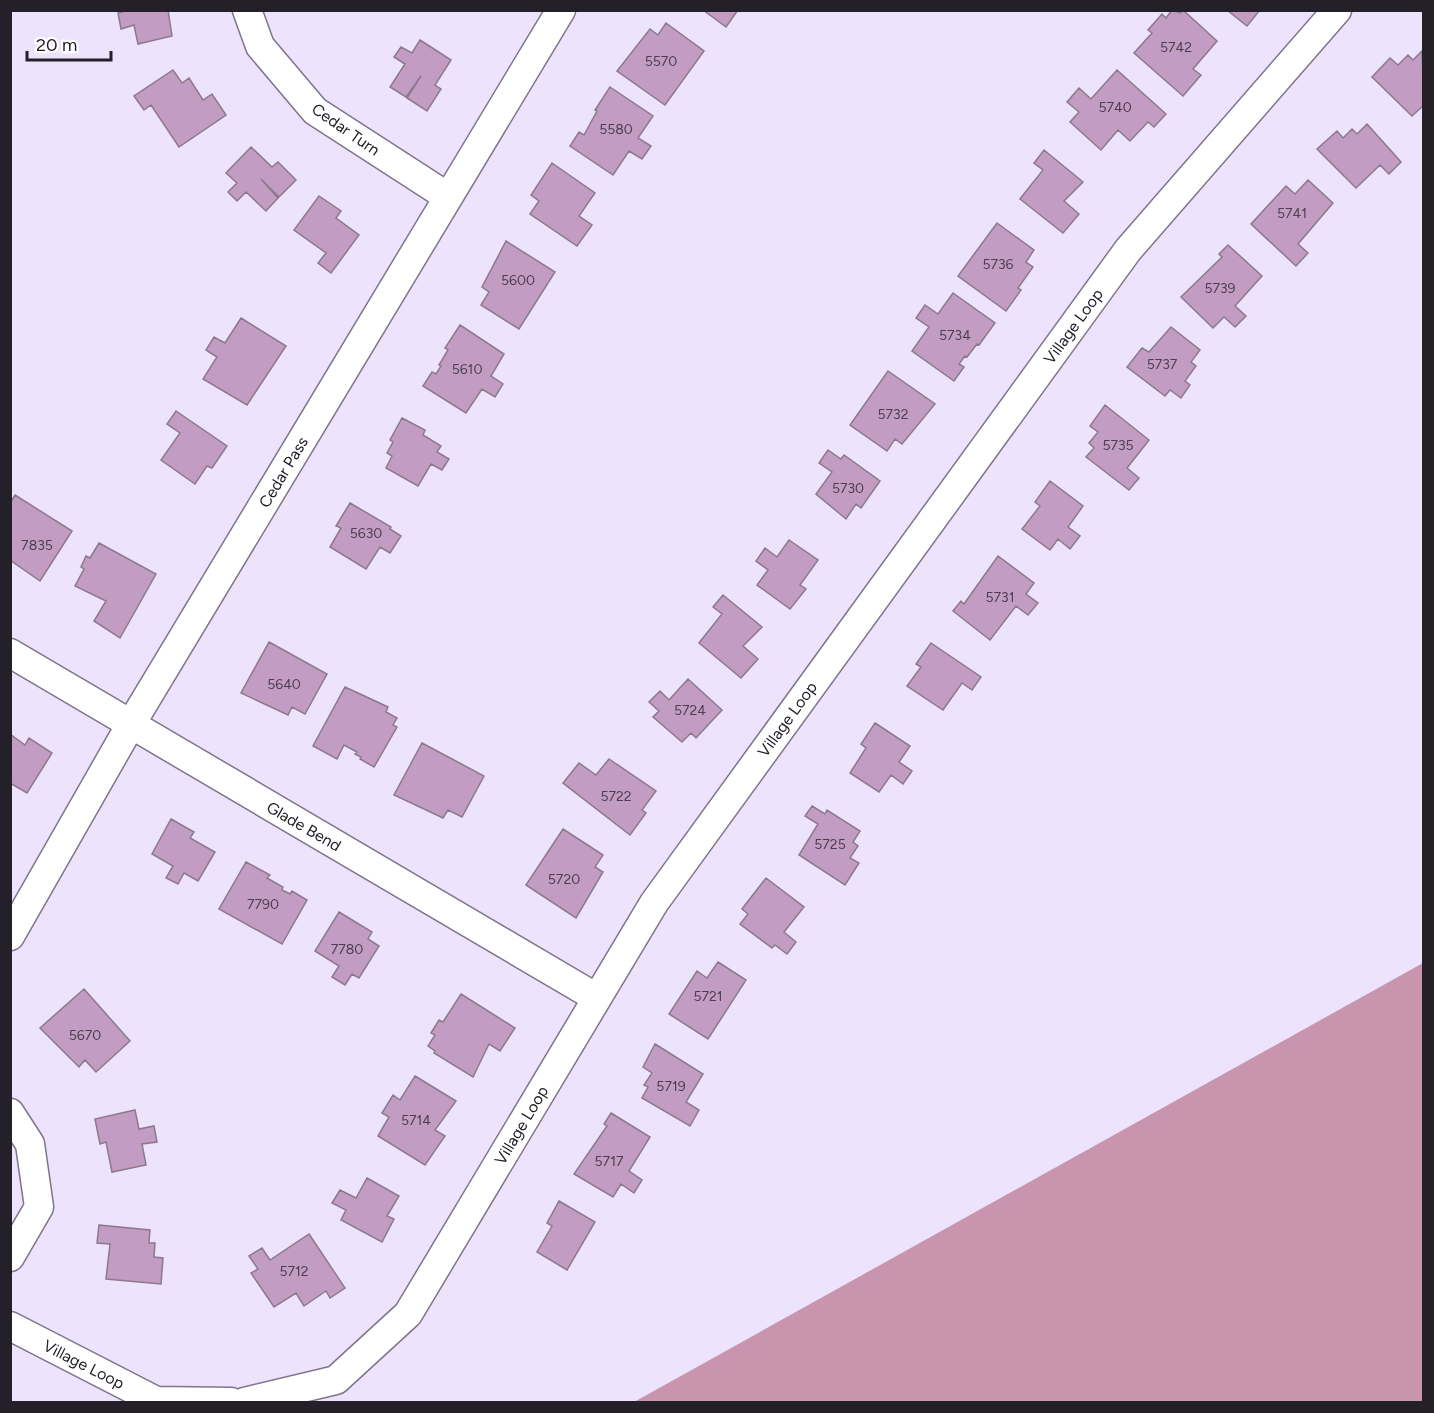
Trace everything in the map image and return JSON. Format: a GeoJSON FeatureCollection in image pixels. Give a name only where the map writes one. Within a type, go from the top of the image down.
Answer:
{"type":"FeatureCollection","features":[{"type":"Feature","properties":{"kind":"street","name":"Cedar Turn"},"geometry":{"type":"LineString","coordinates":[[247,10],[260,46],[315,111],[448,197]]}},
{"type":"Feature","properties":{"kind":"street","name":"Cedar Pass"},"geometry":{"type":"LineString","coordinates":[[10,936],[131,724],[561,10]]}},
{"type":"Feature","properties":{"kind":"street","name":"Village Loop"},"geometry":{"type":"LineString","coordinates":[[244,1402],[336,1380],[408,1314],[654,903],[1128,250],[1337,10]]}},
{"type":"Feature","properties":{"kind":"street","name":"Glade Bend"},"geometry":{"type":"LineString","coordinates":[[10,653],[597,998]]}},
{"type":"Feature","properties":{"kind":"street"},"geometry":{"type":"LineString","coordinates":[[10,1113],[30,1144],[39,1207],[10,1257]]}},
{"type":"Feature","properties":{"kind":"street","name":"Village Loop"},"geometry":{"type":"LineString","coordinates":[[10,1326],[156,1401],[231,1402]]}},
{"type":"Feature","properties":{"kind":"shaded area"},"geometry":{"type":"Polygon","coordinates":[[[1423,963],[1423,1402],[634,1402],[1423,963]]]}},
{"type":"Feature","properties":{"kind":"building"},"geometry":{"type":"Polygon","coordinates":[[[129,10],[168,10],[172,36],[138,44],[134,25],[121,29],[118,13],[129,10]]]}},
{"type":"Feature","properties":{"kind":"building"},"geometry":{"type":"Polygon","coordinates":[[[703,10],[738,10],[726,27],[703,10]]]}},
{"type":"Feature","properties":{"kind":"building"},"geometry":{"type":"Polygon","coordinates":[[[1172,10],[1180,13],[1183,10],[1217,41],[1193,69],[1201,75],[1183,96],[1134,53],[1152,33],[1148,30],[1162,14],[1166,18],[1172,10]]]}},
{"type":"Feature","properties":{"kind":"building"},"geometry":{"type":"Polygon","coordinates":[[[1227,10],[1260,10],[1247,26],[1227,10]]]}},
{"type":"Feature","properties":{"kind":"building"},"geometry":{"type":"Polygon","coordinates":[[[666,23],[704,51],[665,105],[617,71],[650,29],[658,35],[666,23]]]}},
{"type":"Feature","properties":{"kind":"building"},"geometry":{"type":"Polygon","coordinates":[[[420,40],[451,60],[435,85],[441,89],[427,111],[407,98],[421,76],[406,97],[390,87],[405,64],[394,57],[401,47],[412,53],[420,40]]]}},
{"type":"Feature","properties":{"kind":"building"},"geometry":{"type":"Polygon","coordinates":[[[1422,51],[1424,105],[1412,116],[1372,77],[1390,58],[1398,65],[1408,55],[1413,60],[1422,51]]]}},
{"type":"Feature","properties":{"kind":"building"},"geometry":{"type":"Polygon","coordinates":[[[173,70],[182,83],[189,78],[203,100],[212,94],[226,115],[179,147],[151,105],[144,110],[134,96],[173,70]]]}},
{"type":"Feature","properties":{"kind":"building"},"geometry":{"type":"Polygon","coordinates":[[[1117,70],[1166,114],[1154,127],[1148,122],[1130,141],[1118,130],[1101,150],[1070,122],[1079,112],[1067,102],[1079,88],[1091,99],[1117,70]]]}},
{"type":"Feature","properties":{"kind":"building"},"geometry":{"type":"Polygon","coordinates":[[[610,87],[653,116],[638,138],[651,146],[642,159],[629,151],[613,175],[570,146],[579,132],[584,135],[597,111],[595,110],[610,87]]]}},
{"type":"Feature","properties":{"kind":"building"},"geometry":{"type":"Polygon","coordinates":[[[1367,124],[1401,162],[1389,174],[1380,165],[1356,188],[1317,149],[1337,131],[1343,138],[1352,129],[1357,134],[1367,124]]]}},
{"type":"Feature","properties":{"kind":"building"},"geometry":{"type":"Polygon","coordinates":[[[251,147],[272,167],[278,162],[296,180],[279,197],[261,179],[278,198],[266,211],[246,192],[237,201],[228,192],[237,183],[226,173],[251,147]]]}},
{"type":"Feature","properties":{"kind":"building"},"geometry":{"type":"Polygon","coordinates":[[[1044,150],[1083,182],[1064,201],[1079,214],[1063,233],[1020,199],[1043,170],[1034,163],[1044,150]]]}},
{"type":"Feature","properties":{"kind":"building"},"geometry":{"type":"Polygon","coordinates":[[[552,163],[595,193],[579,216],[592,225],[577,246],[530,214],[539,201],[531,195],[552,163]]]}},
{"type":"Feature","properties":{"kind":"building"},"geometry":{"type":"Polygon","coordinates":[[[1308,180],[1333,203],[1298,244],[1308,253],[1296,266],[1251,224],[1286,186],[1295,194],[1308,180]]]}},
{"type":"Feature","properties":{"kind":"building"},"geometry":{"type":"Polygon","coordinates":[[[319,196],[341,211],[336,218],[359,235],[331,273],[318,263],[326,253],[294,230],[319,196]]]}},
{"type":"Feature","properties":{"kind":"building"},"geometry":{"type":"Polygon","coordinates":[[[997,223],[1034,250],[1026,262],[1033,267],[1018,288],[1021,290],[1006,311],[958,276],[997,223]]]}},
{"type":"Feature","properties":{"kind":"building"},"geometry":{"type":"Polygon","coordinates":[[[506,241],[555,272],[519,329],[481,305],[489,292],[482,287],[506,241]]]}},
{"type":"Feature","properties":{"kind":"building"},"geometry":{"type":"Polygon","coordinates":[[[1228,245],[1262,276],[1235,306],[1246,316],[1235,327],[1224,317],[1213,328],[1181,297],[1222,257],[1219,254],[1228,245]]]}},
{"type":"Feature","properties":{"kind":"building"},"geometry":{"type":"Polygon","coordinates":[[[953,293],[995,323],[979,345],[977,344],[959,364],[964,367],[954,381],[912,351],[929,327],[916,318],[925,305],[938,314],[953,293]]]}},
{"type":"Feature","properties":{"kind":"building"},"geometry":{"type":"Polygon","coordinates":[[[241,318],[286,346],[247,405],[203,379],[217,357],[206,350],[214,337],[225,343],[241,318]]]}},
{"type":"Feature","properties":{"kind":"building"},"geometry":{"type":"Polygon","coordinates":[[[460,325],[504,354],[491,376],[503,384],[495,397],[482,389],[466,413],[423,386],[432,372],[436,374],[441,366],[439,365],[448,350],[445,348],[460,325]]]}},
{"type":"Feature","properties":{"kind":"building"},"geometry":{"type":"Polygon","coordinates":[[[1171,327],[1200,350],[1191,362],[1196,366],[1185,381],[1190,385],[1181,398],[1170,390],[1165,396],[1127,367],[1142,348],[1149,352],[1171,327]]]}},
{"type":"Feature","properties":{"kind":"building"},"geometry":{"type":"Polygon","coordinates":[[[888,371],[935,404],[902,444],[895,439],[887,451],[850,425],[888,371]]]}},
{"type":"Feature","properties":{"kind":"building"},"geometry":{"type":"Polygon","coordinates":[[[1105,405],[1149,440],[1127,468],[1139,478],[1129,490],[1086,457],[1094,448],[1089,443],[1098,432],[1090,426],[1105,405]]]}},
{"type":"Feature","properties":{"kind":"building"},"geometry":{"type":"Polygon","coordinates":[[[176,411],[227,446],[212,468],[207,466],[195,484],[161,460],[180,433],[167,424],[176,411]]]}},
{"type":"Feature","properties":{"kind":"building"},"geometry":{"type":"Polygon","coordinates":[[[402,418],[425,430],[423,435],[441,446],[437,452],[449,459],[442,470],[431,464],[418,486],[386,468],[392,456],[387,453],[393,442],[390,440],[402,418]]]}},
{"type":"Feature","properties":{"kind":"building"},"geometry":{"type":"Polygon","coordinates":[[[828,450],[841,459],[844,455],[880,481],[861,508],[856,504],[846,519],[816,494],[832,472],[819,463],[828,450]]]}},
{"type":"Feature","properties":{"kind":"building"},"geometry":{"type":"Polygon","coordinates":[[[1050,481],[1083,506],[1068,527],[1080,536],[1070,549],[1058,539],[1050,550],[1022,529],[1040,506],[1035,502],[1050,481]]]}},
{"type":"Feature","properties":{"kind":"building"},"geometry":{"type":"Polygon","coordinates":[[[15,495],[72,531],[40,581],[10,560],[10,503],[15,495]]]}},
{"type":"Feature","properties":{"kind":"building"},"geometry":{"type":"Polygon","coordinates":[[[350,503],[391,527],[390,529],[401,536],[390,553],[380,547],[366,569],[330,547],[341,528],[336,526],[350,503]]]}},
{"type":"Feature","properties":{"kind":"building"},"geometry":{"type":"Polygon","coordinates":[[[789,540],[818,560],[800,585],[806,589],[790,609],[757,585],[768,570],[756,561],[765,548],[777,557],[789,540]]]}},
{"type":"Feature","properties":{"kind":"building"},"geometry":{"type":"Polygon","coordinates":[[[99,543],[156,574],[120,638],[94,621],[106,601],[75,586],[84,569],[81,567],[86,556],[90,558],[99,543]]]}},
{"type":"Feature","properties":{"kind":"building"},"geometry":{"type":"Polygon","coordinates":[[[998,556],[1034,583],[1026,594],[1038,603],[1028,615],[1016,606],[990,640],[953,611],[961,601],[964,604],[998,556]]]}},
{"type":"Feature","properties":{"kind":"building"},"geometry":{"type":"Polygon","coordinates":[[[723,595],[762,627],[743,646],[758,659],[741,678],[699,643],[722,614],[713,607],[723,595]]]}},
{"type":"Feature","properties":{"kind":"building"},"geometry":{"type":"Polygon","coordinates":[[[269,642],[327,674],[305,714],[292,707],[288,715],[241,693],[269,642]]]}},
{"type":"Feature","properties":{"kind":"building"},"geometry":{"type":"Polygon","coordinates":[[[931,643],[981,677],[972,690],[962,683],[943,710],[907,686],[921,667],[916,664],[931,643]]]}},
{"type":"Feature","properties":{"kind":"building"},"geometry":{"type":"Polygon","coordinates":[[[688,679],[722,710],[696,738],[691,733],[682,742],[653,717],[659,711],[649,702],[660,691],[669,700],[688,679]]]}},
{"type":"Feature","properties":{"kind":"building"},"geometry":{"type":"Polygon","coordinates":[[[345,687],[388,707],[386,712],[397,718],[393,725],[397,727],[374,767],[360,759],[361,757],[355,754],[357,752],[344,745],[337,759],[313,746],[345,687]]]}},
{"type":"Feature","properties":{"kind":"building"},"geometry":{"type":"Polygon","coordinates":[[[875,723],[910,746],[899,762],[912,771],[903,784],[891,775],[879,792],[850,773],[866,748],[861,744],[875,723]]]}},
{"type":"Feature","properties":{"kind":"building"},"geometry":{"type":"Polygon","coordinates":[[[10,734],[25,745],[29,738],[52,753],[27,793],[10,783],[10,734]]]}},
{"type":"Feature","properties":{"kind":"building"},"geometry":{"type":"Polygon","coordinates":[[[422,743],[484,776],[462,817],[448,810],[443,818],[394,795],[422,743]]]}},
{"type":"Feature","properties":{"kind":"building"},"geometry":{"type":"Polygon","coordinates":[[[609,759],[656,791],[642,810],[646,813],[630,835],[563,783],[579,763],[596,775],[609,759]]]}},
{"type":"Feature","properties":{"kind":"building"},"geometry":{"type":"Polygon","coordinates":[[[812,806],[825,814],[827,810],[860,831],[853,842],[858,846],[850,858],[859,863],[845,885],[799,855],[818,824],[805,816],[812,806]]]}},
{"type":"Feature","properties":{"kind":"building"},"geometry":{"type":"Polygon","coordinates":[[[171,819],[194,832],[190,838],[215,852],[198,881],[184,873],[178,884],[166,878],[173,866],[152,854],[171,819]]]}},
{"type":"Feature","properties":{"kind":"building"},"geometry":{"type":"Polygon","coordinates":[[[563,829],[603,855],[595,867],[603,872],[576,918],[526,885],[563,829]]]}},
{"type":"Feature","properties":{"kind":"building"},"geometry":{"type":"Polygon","coordinates":[[[246,862],[270,875],[267,878],[283,887],[282,890],[290,894],[292,891],[307,900],[282,944],[219,909],[246,862]]]}},
{"type":"Feature","properties":{"kind":"building"},"geometry":{"type":"Polygon","coordinates":[[[766,878],[804,907],[784,932],[796,942],[787,954],[775,945],[772,948],[740,924],[748,914],[742,909],[766,878]]]}},
{"type":"Feature","properties":{"kind":"building"},"geometry":{"type":"Polygon","coordinates":[[[339,912],[372,932],[368,939],[379,946],[359,978],[352,974],[345,985],[332,977],[339,966],[315,951],[339,912]]]}},
{"type":"Feature","properties":{"kind":"building"},"geometry":{"type":"Polygon","coordinates":[[[718,962],[746,980],[708,1039],[669,1014],[697,971],[707,978],[718,962]]]}},
{"type":"Feature","properties":{"kind":"building"},"geometry":{"type":"Polygon","coordinates":[[[84,989],[130,1041],[96,1072],[85,1060],[79,1067],[40,1028],[84,989]]]}},
{"type":"Feature","properties":{"kind":"building"},"geometry":{"type":"Polygon","coordinates":[[[461,994],[515,1028],[500,1051],[489,1044],[473,1077],[434,1053],[435,1051],[428,1046],[435,1035],[431,1033],[439,1020],[443,1022],[461,994]]]}},
{"type":"Feature","properties":{"kind":"building"},"geometry":{"type":"Polygon","coordinates":[[[655,1044],[703,1074],[686,1102],[699,1110],[690,1126],[642,1098],[648,1087],[644,1085],[652,1073],[643,1067],[655,1044]]]}},
{"type":"Feature","properties":{"kind":"building"},"geometry":{"type":"Polygon","coordinates":[[[415,1076],[456,1101],[435,1130],[445,1136],[425,1165],[378,1136],[389,1117],[382,1113],[393,1095],[400,1100],[415,1076]]]}},
{"type":"Feature","properties":{"kind":"building"},"geometry":{"type":"Polygon","coordinates":[[[135,1110],[139,1129],[154,1126],[157,1142],[142,1144],[146,1165],[112,1172],[106,1142],[100,1144],[95,1119],[135,1110]]]}},
{"type":"Feature","properties":{"kind":"building"},"geometry":{"type":"Polygon","coordinates":[[[611,1113],[650,1137],[629,1171],[642,1180],[634,1193],[621,1184],[613,1197],[574,1174],[607,1126],[604,1124],[611,1113]]]}},
{"type":"Feature","properties":{"kind":"building"},"geometry":{"type":"Polygon","coordinates":[[[367,1178],[399,1196],[387,1216],[394,1219],[382,1242],[341,1220],[346,1210],[332,1203],[340,1190],[356,1198],[367,1178]]]}},
{"type":"Feature","properties":{"kind":"building"},"geometry":{"type":"Polygon","coordinates":[[[559,1201],[595,1222],[567,1270],[537,1252],[552,1226],[547,1223],[559,1201]]]}},
{"type":"Feature","properties":{"kind":"building"},"geometry":{"type":"Polygon","coordinates":[[[99,1225],[150,1230],[149,1243],[155,1243],[154,1257],[163,1258],[161,1284],[106,1279],[110,1244],[97,1243],[99,1225]]]}},
{"type":"Feature","properties":{"kind":"building"},"geometry":{"type":"Polygon","coordinates":[[[309,1234],[345,1288],[330,1298],[326,1291],[304,1306],[296,1293],[274,1307],[251,1273],[258,1269],[249,1256],[262,1248],[270,1260],[309,1234]]]}}]}
